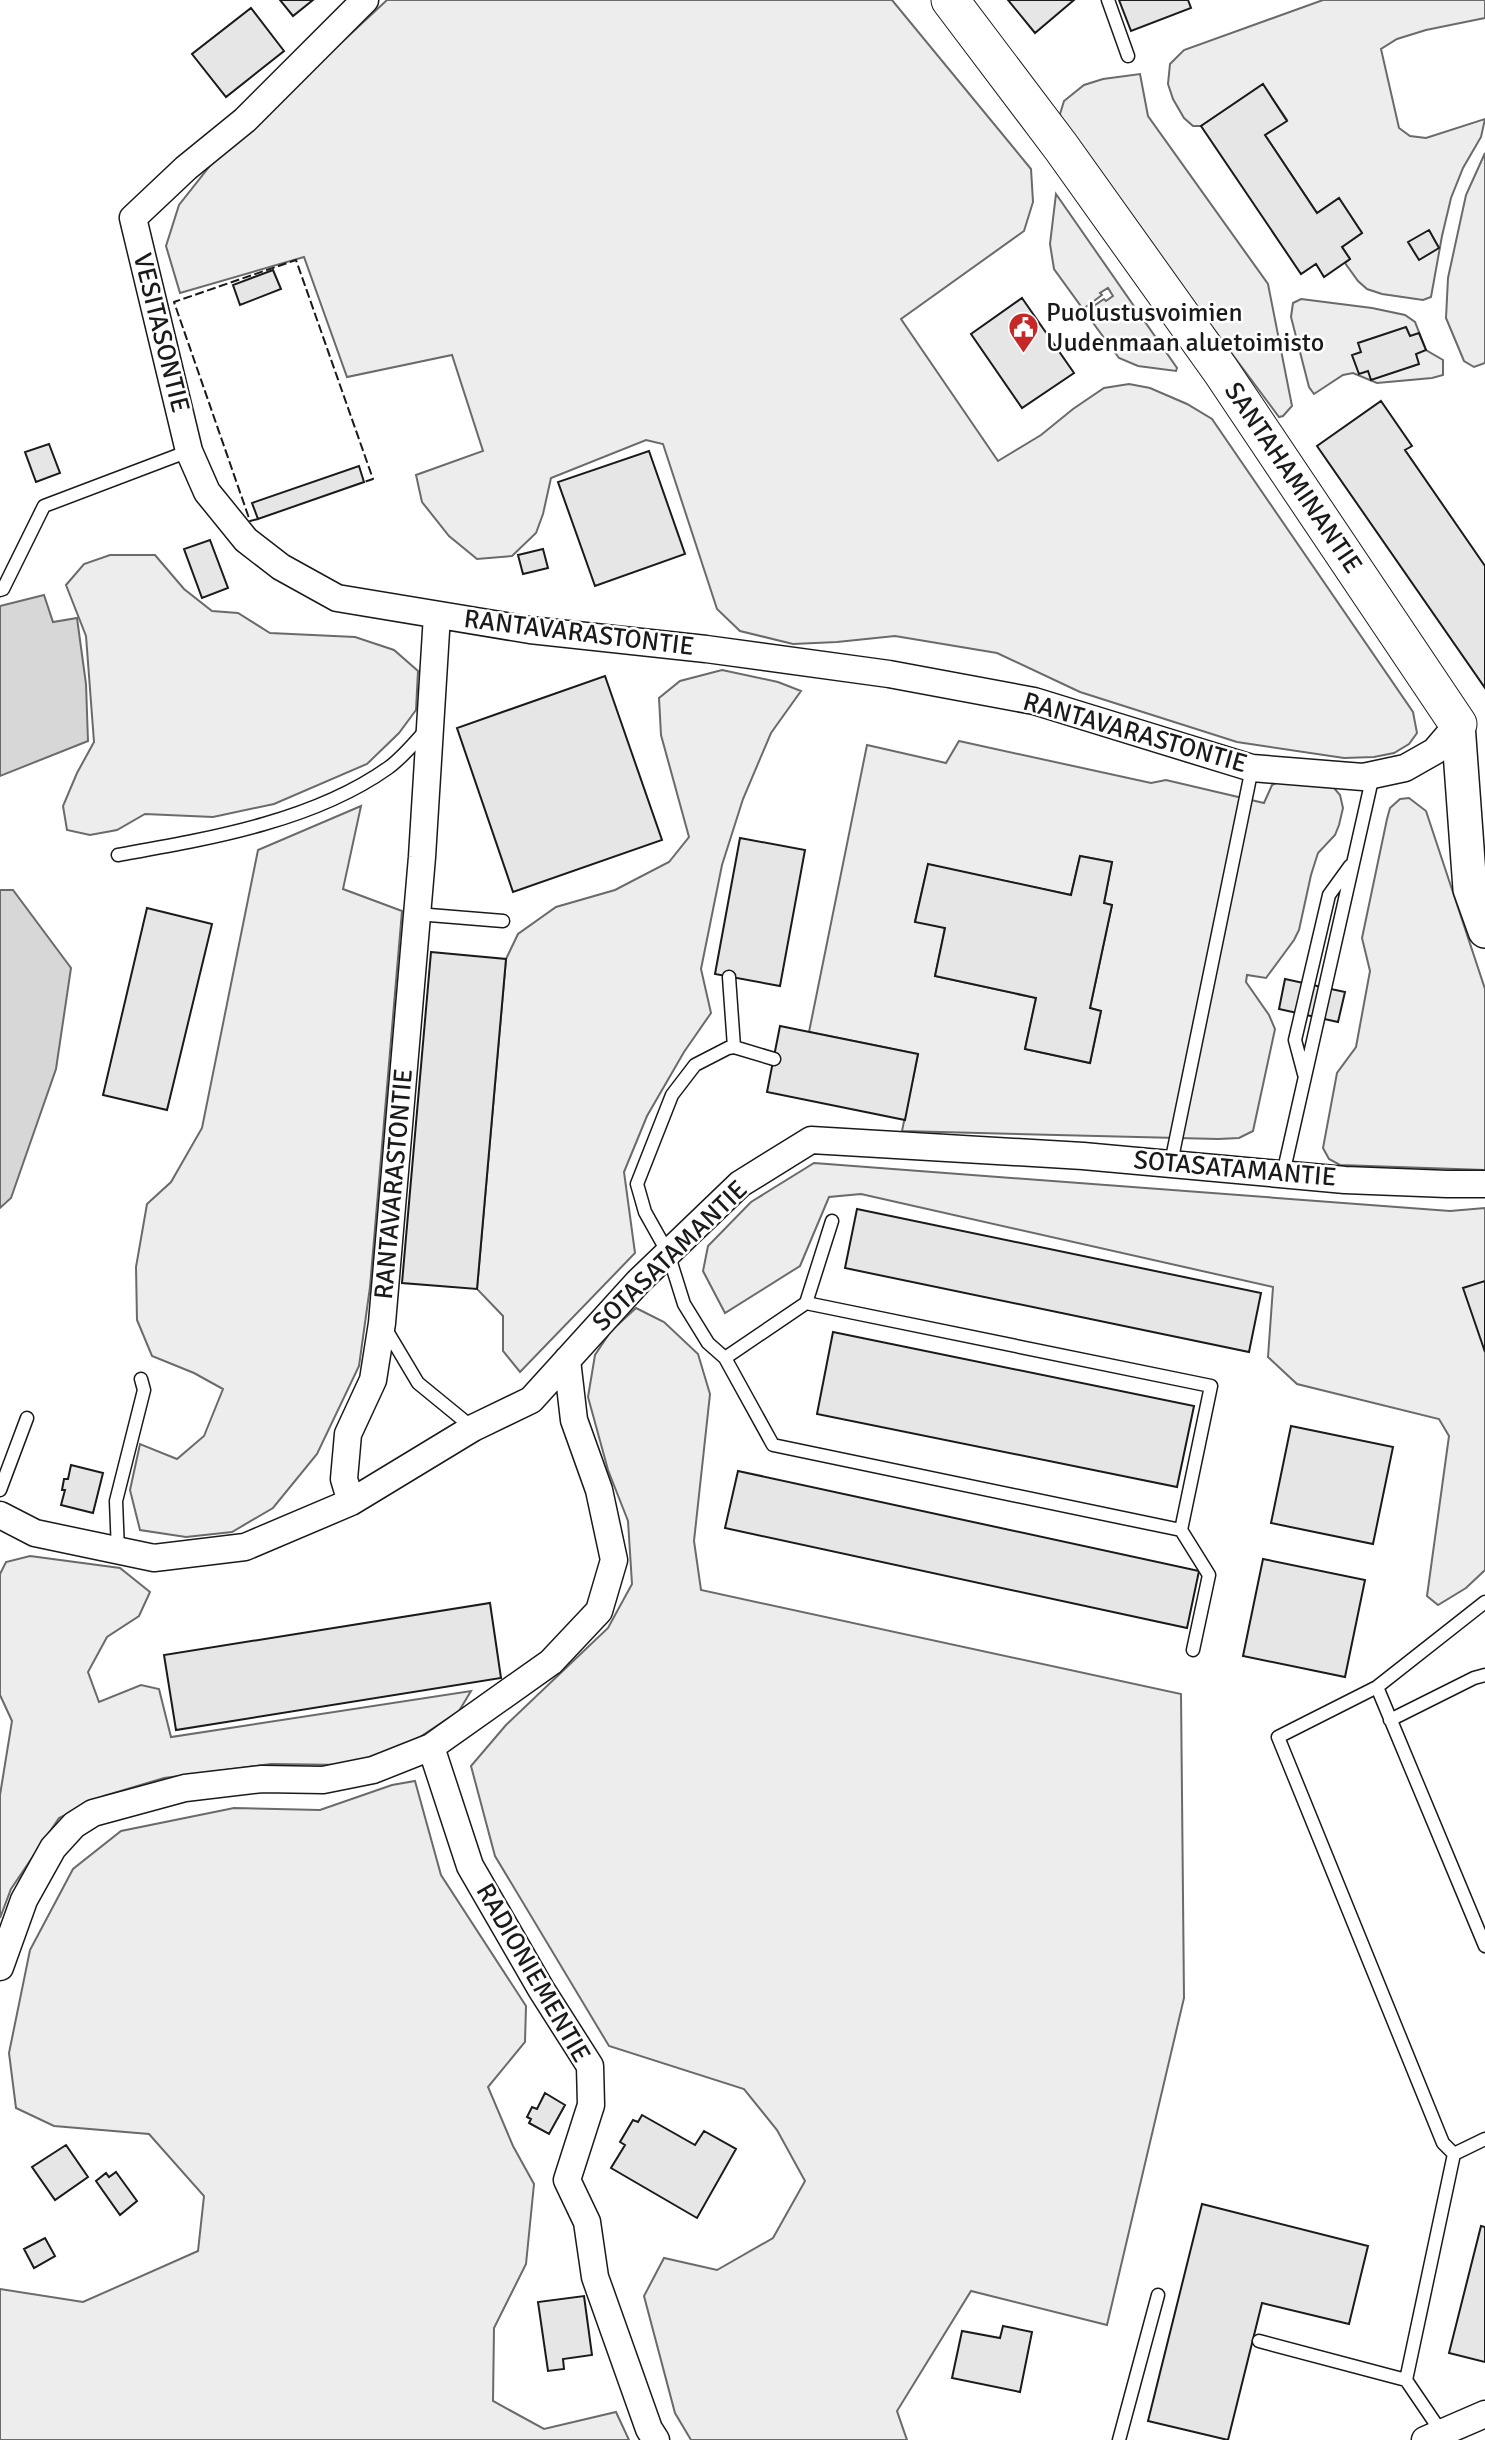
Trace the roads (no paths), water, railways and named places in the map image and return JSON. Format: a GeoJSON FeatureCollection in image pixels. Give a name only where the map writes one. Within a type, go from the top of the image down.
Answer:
{"type":"FeatureCollection","features":[{"type":"Feature","properties":{"kind":"main road","name":"SANTAHAMINANTIE"},"geometry":{"type":"LineString","coordinates":[[950,0],[1061,146],[1225,377],[1458,724]]}},
{"type":"Feature","properties":{"kind":"street","name":"VESITASONTIE"},"geometry":{"type":"LineString","coordinates":[[365,0],[246,120],[186,168],[133,218],[189,451],[207,492],[246,540],[281,567],[337,598],[437,615]]}},
{"type":"Feature","properties":{"kind":"street","name":"RANTAVARASTONTIE"},"geometry":{"type":"LineString","coordinates":[[351,1502],[344,1479],[348,1434],[373,1380],[382,1323],[417,914],[437,615],[530,630],[706,649],[889,674],[1021,698],[1252,768],[1363,777],[1373,775],[1405,768],[1435,751],[1458,724]]}},
{"type":"Feature","properties":{"kind":"street"},"geometry":{"type":"LineString","coordinates":[[1458,724],[1485,757]]}},
{"type":"Feature","properties":{"kind":"street"},"geometry":{"type":"LineString","coordinates":[[1458,724],[1485,931]]}},
{"type":"Feature","properties":{"kind":"street","name":"SOTASATAMANTIE"},"geometry":{"type":"LineString","coordinates":[[0,1515],[35,1533],[154,1558],[245,1547],[351,1502],[473,1428],[531,1400],[638,1282],[740,1184],[811,1140],[1171,1163],[1358,1180],[1485,1184]]}},
{"type":"Feature","properties":{"kind":"street"},"geometry":{"type":"LineString","coordinates":[[0,1967],[24,1900],[53,1848],[74,1825],[93,1813],[185,1788],[262,1779],[323,1780],[373,1770],[431,1747],[551,1662],[598,1611],[614,1560],[599,1490],[575,1420],[567,1360]]}},
{"type":"Feature","properties":{"kind":"street","name":"RADIONIEMENTIE"},"geometry":{"type":"LineString","coordinates":[[431,1747],[470,1866],[541,1989],[590,2066],[591,2105],[567,2180],[587,2222],[595,2277],[649,2429],[656,2440]]}},
{"type":"Feature","properties":{"kind":"street"},"geometry":{"type":"LineString","coordinates":[[1433,2437],[1485,2414]]}},
{"type":"Feature","properties":{"kind":"lane"},"geometry":{"type":"LineString","coordinates":[[1108,0],[1128,56]]}},
{"type":"Feature","properties":{"kind":"lane"},"geometry":{"type":"LineString","coordinates":[[0,590],[3,589],[44,506],[189,451]]}},
{"type":"Feature","properties":{"kind":"lane"},"geometry":{"type":"LineString","coordinates":[[118,855],[202,840],[277,819],[336,798],[389,768],[430,726]]}},
{"type":"Feature","properties":{"kind":"lane"},"geometry":{"type":"LineString","coordinates":[[1171,1163],[1252,768]]}},
{"type":"Feature","properties":{"kind":"lane"},"geometry":{"type":"LineString","coordinates":[[1283,1174],[1373,775]]}},
{"type":"Feature","properties":{"kind":"lane"},"geometry":{"type":"LineString","coordinates":[[417,914],[502,921]]}},
{"type":"Feature","properties":{"kind":"lane"},"geometry":{"type":"LineString","coordinates":[[729,977],[734,1047]]}},
{"type":"Feature","properties":{"kind":"lane"},"geometry":{"type":"LineString","coordinates":[[774,1059],[734,1047],[695,1065],[672,1096],[637,1184],[645,1212],[668,1252],[684,1304],[708,1343],[725,1358],[773,1444],[1181,1530]]}},
{"type":"Feature","properties":{"kind":"lane"},"geometry":{"type":"LineString","coordinates":[[725,1358],[806,1303],[832,1221]]}},
{"type":"Feature","properties":{"kind":"lane"},"geometry":{"type":"LineString","coordinates":[[806,1303],[1211,1386],[1181,1530],[1209,1575],[1193,1650]]}},
{"type":"Feature","properties":{"kind":"lane"},"geometry":{"type":"LineString","coordinates":[[382,1323],[418,1383],[473,1428]]}},
{"type":"Feature","properties":{"kind":"lane"},"geometry":{"type":"LineString","coordinates":[[118,1551],[116,1501],[144,1390],[141,1379]]}},
{"type":"Feature","properties":{"kind":"lane"},"geometry":{"type":"LineString","coordinates":[[0,1490],[27,1418]]}},
{"type":"Feature","properties":{"kind":"lane"},"geometry":{"type":"LineString","coordinates":[[1454,2154],[1443,2143],[1278,1737],[1377,1687],[1485,1602]]}},
{"type":"Feature","properties":{"kind":"lane"},"geometry":{"type":"LineString","coordinates":[[1391,1720],[1485,1675]]}},
{"type":"Feature","properties":{"kind":"lane"},"geometry":{"type":"LineString","coordinates":[[1377,1687],[1485,1946]]}},
{"type":"Feature","properties":{"kind":"lane"},"geometry":{"type":"LineString","coordinates":[[1454,2154],[1485,2139]]}},
{"type":"Feature","properties":{"kind":"lane"},"geometry":{"type":"LineString","coordinates":[[1433,2437],[1406,2380],[1454,2154]]}},
{"type":"Feature","properties":{"kind":"lane"},"geometry":{"type":"LineString","coordinates":[[1119,2440],[1158,2295]]}},
{"type":"Feature","properties":{"kind":"lane"},"geometry":{"type":"LineString","coordinates":[[1259,2341],[1406,2380]]}},
{"type":"Feature","properties":{"kind":"place","name":"Puolustusvoimien Uudenmaan aluetoimisto"},"geometry":{"type":"Point","coordinates":[1023,355]}}]}
